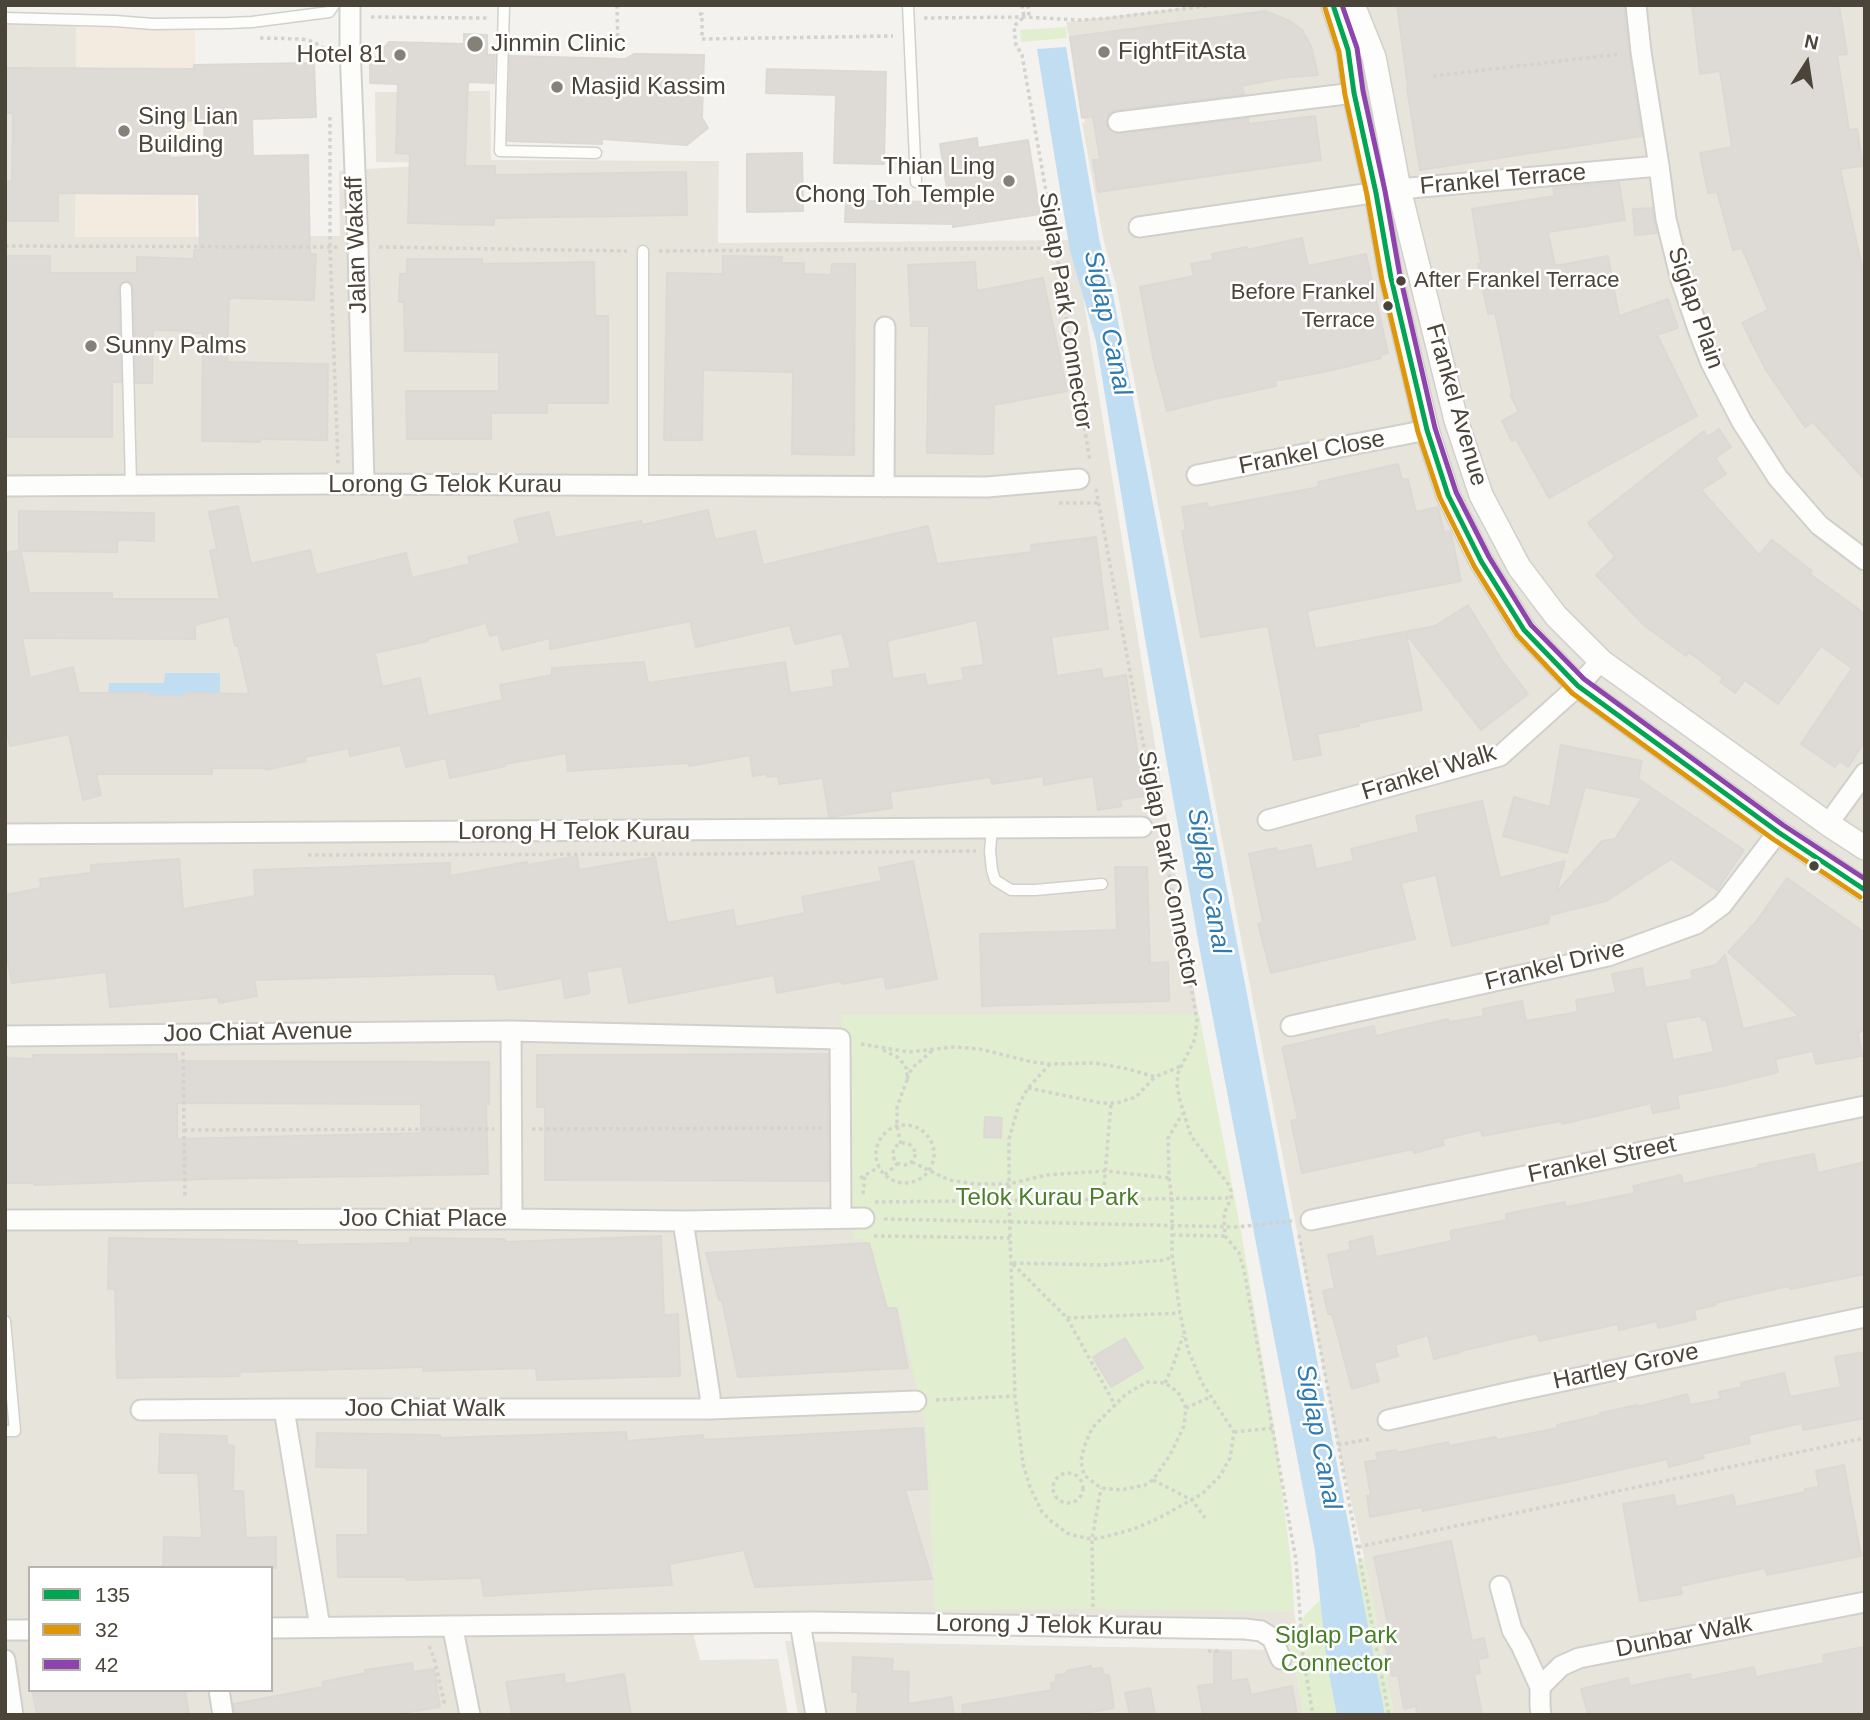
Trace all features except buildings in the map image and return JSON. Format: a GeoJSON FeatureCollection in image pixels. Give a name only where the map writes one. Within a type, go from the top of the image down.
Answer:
{"type":"FeatureCollection","features":[{"type":"Feature","properties":{"kind":"street","name":"Jalan Wakaff"},"geometry":{"type":"LineString","coordinates":[[350,5],[349,47],[365,484]]}},
{"type":"Feature","properties":{"kind":"street","name":"Frankel Avenue"},"geometry":{"type":"LineString","coordinates":[[1334,5],[1348,50],[1391,278],[1427,430],[1448,495],[1481,561],[1524,631],[1578,686],[1778,832],[1865,890]]}},
{"type":"Feature","properties":{"kind":"street","name":"Frankel Avenue"},"geometry":{"type":"LineString","coordinates":[[1353,5],[1374,57],[1399,189],[1456,420],[1481,495],[1519,567],[1556,616],[1601,661],[1865,848]]}},
{"type":"Feature","properties":{"kind":"street","name":"Siglap Plain"},"geometry":{"type":"LineString","coordinates":[[1636,5],[1666,219],[1681,280],[1699,332],[1742,422],[1778,478],[1819,525],[1865,560]]}},
{"type":"Feature","properties":{"kind":"street"},"geometry":{"type":"LineString","coordinates":[[1118,122],[1354,93]]}},
{"type":"Feature","properties":{"kind":"street","name":"Frankel Terrace"},"geometry":{"type":"LineString","coordinates":[[1139,227],[1399,189],[1659,166]]}},
{"type":"Feature","properties":{"kind":"street"},"geometry":{"type":"LineString","coordinates":[[884,487],[885,327]]}},
{"type":"Feature","properties":{"kind":"street","name":"Frankel Close"},"geometry":{"type":"LineString","coordinates":[[1197,475],[1427,430]]}},
{"type":"Feature","properties":{"kind":"street","name":"Lorong G Telok Kurau"},"geometry":{"type":"LineString","coordinates":[[5,486],[365,484],[988,487],[1085,473]]}},
{"type":"Feature","properties":{"kind":"street","name":"Frankel Walk"},"geometry":{"type":"LineString","coordinates":[[1268,820],[1500,756],[1578,686],[1601,661]]}},
{"type":"Feature","properties":{"kind":"street"},"geometry":{"type":"LineString","coordinates":[[1829,824],[1865,773]]}},
{"type":"Feature","properties":{"kind":"street","name":"Lorong H Telok Kurau"},"geometry":{"type":"LineString","coordinates":[[5,834],[992,828],[1153,823]]}},
{"type":"Feature","properties":{"kind":"street","name":"Frankel Drive"},"geometry":{"type":"LineString","coordinates":[[1291,1026],[1608,956],[1696,924],[1721,905],[1778,832]]}},
{"type":"Feature","properties":{"kind":"street"},"geometry":{"type":"LineString","coordinates":[[512,1031],[512,1219]]}},
{"type":"Feature","properties":{"kind":"street","name":"Joo Chiat Avenue"},"geometry":{"type":"LineString","coordinates":[[5,1036],[512,1031],[840,1039]]}},
{"type":"Feature","properties":{"kind":"street"},"geometry":{"type":"LineString","coordinates":[[840,1039],[840,1128],[857,1212]]}},
{"type":"Feature","properties":{"kind":"street","name":"Frankel Street"},"geometry":{"type":"LineString","coordinates":[[1307,1220],[1865,1106]]}},
{"type":"Feature","properties":{"kind":"street","name":"Joo Chiat Place"},"geometry":{"type":"LineString","coordinates":[[5,1220],[683,1221],[857,1212]]}},
{"type":"Feature","properties":{"kind":"street"},"geometry":{"type":"LineString","coordinates":[[683,1221],[710,1409]]}},
{"type":"Feature","properties":{"kind":"street","name":"Hartley Grove"},"geometry":{"type":"LineString","coordinates":[[1388,1420],[1865,1317]]}},
{"type":"Feature","properties":{"kind":"street","name":"Joo Chiat Walk"},"geometry":{"type":"LineString","coordinates":[[141,1410],[710,1409],[916,1401]]}},
{"type":"Feature","properties":{"kind":"street"},"geometry":{"type":"LineString","coordinates":[[284,1409],[320,1627]]}},
{"type":"Feature","properties":{"kind":"street"},"geometry":{"type":"LineString","coordinates":[[1500,1586],[1512,1630],[1540,1688],[1541,1715]]}},
{"type":"Feature","properties":{"kind":"street","name":"Dunbar Walk"},"geometry":{"type":"LineString","coordinates":[[1540,1688],[1561,1666],[1579,1658],[1865,1602]]}},
{"type":"Feature","properties":{"kind":"street"},"geometry":{"type":"LineString","coordinates":[[800,1623],[816,1715]]}},
{"type":"Feature","properties":{"kind":"street","name":"Lorong J Telok Kurau"},"geometry":{"type":"LineString","coordinates":[[273,1628],[800,1623],[1245,1629],[1261,1631],[1272,1638],[1281,1659]]}},
{"type":"Feature","properties":{"kind":"street"},"geometry":{"type":"LineString","coordinates":[[450,1626],[454,1634],[470,1715]]}},
{"type":"Feature","properties":{"kind":"street"},"geometry":{"type":"LineString","coordinates":[[5,1630],[28,1630]]}},
{"type":"Feature","properties":{"kind":"street"},"geometry":{"type":"LineString","coordinates":[[5,1660],[13,1715]]}},
{"type":"Feature","properties":{"kind":"street"},"geometry":{"type":"LineString","coordinates":[[219,1692],[223,1715]]}},
{"type":"Feature","properties":{"kind":"lane"},"geometry":{"type":"LineString","coordinates":[[5,18],[153,24],[241,23],[329,12],[334,5]]}},
{"type":"Feature","properties":{"kind":"lane"},"geometry":{"type":"LineString","coordinates":[[504,5],[500,151],[596,153]]}},
{"type":"Feature","properties":{"kind":"lane"},"geometry":{"type":"LineString","coordinates":[[908,5],[916,182]]}},
{"type":"Feature","properties":{"kind":"lane"},"geometry":{"type":"LineString","coordinates":[[643,251],[643,486]]}},
{"type":"Feature","properties":{"kind":"lane"},"geometry":{"type":"LineString","coordinates":[[126,288],[131,485]]}},
{"type":"Feature","properties":{"kind":"lane"},"geometry":{"type":"LineString","coordinates":[[992,828],[992,870],[996,880],[1011,890],[1102,884]]}},
{"type":"Feature","properties":{"kind":"lane"},"geometry":{"type":"LineString","coordinates":[[5,1321],[15,1431],[5,1431]]}},
{"type":"Feature","properties":{"kind":"path"},"geometry":{"type":"LineString","coordinates":[[331,59],[331,53],[350,27],[368,17],[487,18],[486,5]]}},
{"type":"Feature","properties":{"kind":"path"},"geometry":{"type":"LineString","coordinates":[[617,5],[618,52]]}},
{"type":"Feature","properties":{"kind":"path","name":"Siglap Park Connector"},"geometry":{"type":"LineString","coordinates":[[1022,5],[1027,17],[1014,26],[1016,45],[1022,55],[1056,247],[1085,473]]}},
{"type":"Feature","properties":{"kind":"path"},"geometry":{"type":"LineString","coordinates":[[1027,17],[1028,5]]}},
{"type":"Feature","properties":{"kind":"path"},"geometry":{"type":"LineString","coordinates":[[909,19],[1027,17],[1080,20],[1215,5]]}},
{"type":"Feature","properties":{"kind":"path"},"geometry":{"type":"LineString","coordinates":[[699,14],[702,14],[702,39],[909,36]]}},
{"type":"Feature","properties":{"kind":"path"},"geometry":{"type":"LineString","coordinates":[[1433,76],[1641,52]]}},
{"type":"Feature","properties":{"kind":"path"},"geometry":{"type":"LineString","coordinates":[[330,115],[330,247],[338,471]]}},
{"type":"Feature","properties":{"kind":"path"},"geometry":{"type":"LineString","coordinates":[[5,246],[643,251],[1056,247]]}},
{"type":"Feature","properties":{"kind":"path","name":"Siglap Park Connector"},"geometry":{"type":"LineString","coordinates":[[1096,490],[1153,823],[1197,1019],[1195,1039],[1181,1066],[1177,1085],[1191,1136],[1228,1184],[1231,1198]]}},
{"type":"Feature","properties":{"kind":"path"},"geometry":{"type":"LineString","coordinates":[[295,855],[990,850]]}},
{"type":"Feature","properties":{"kind":"path"},"geometry":{"type":"LineString","coordinates":[[840,1039],[881,1049],[909,1052],[954,1047],[980,1048],[1024,1060],[1050,1064],[1095,1063],[1155,1077]]}},
{"type":"Feature","properties":{"kind":"path"},"geometry":{"type":"LineString","coordinates":[[881,1049],[899,1058],[905,1065],[907,1080]]}},
{"type":"Feature","properties":{"kind":"path"},"geometry":{"type":"LineString","coordinates":[[901,1144],[897,1107],[912,1068],[934,1050]]}},
{"type":"Feature","properties":{"kind":"path"},"geometry":{"type":"LineString","coordinates":[[183,1052],[185,1208]]}},
{"type":"Feature","properties":{"kind":"path"},"geometry":{"type":"LineString","coordinates":[[1050,1064],[1028,1088],[1019,1104],[1009,1139],[1015,1396],[1023,1464],[1035,1500],[1059,1528],[1076,1536],[1092,1539],[1111,1536],[1159,1518],[1202,1494],[1220,1476],[1230,1458],[1234,1432],[1210,1397],[1188,1350],[1172,1255],[1168,1138],[1183,1112]]}},
{"type":"Feature","properties":{"kind":"path"},"geometry":{"type":"LineString","coordinates":[[1028,1088],[1111,1103],[1124,1102],[1136,1097],[1155,1077],[1181,1066]]}},
{"type":"Feature","properties":{"kind":"path"},"geometry":{"type":"LineString","coordinates":[[1103,1199],[1111,1103]]}},
{"type":"Feature","properties":{"kind":"path"},"geometry":{"type":"LineString","coordinates":[[897,1126],[917,1128],[925,1133],[934,1151],[929,1170],[922,1178],[913,1182],[894,1181],[885,1175],[876,1157],[881,1138],[897,1126]]}},
{"type":"Feature","properties":{"kind":"path"},"geometry":{"type":"LineString","coordinates":[[523,1129],[840,1128]]}},
{"type":"Feature","properties":{"kind":"path"},"geometry":{"type":"LineString","coordinates":[[184,1130],[496,1129]]}},
{"type":"Feature","properties":{"kind":"path"},"geometry":{"type":"LineString","coordinates":[[901,1144],[912,1147],[915,1154],[912,1161],[905,1165],[898,1163],[894,1154],[897,1147],[901,1144]]}},
{"type":"Feature","properties":{"kind":"path"},"geometry":{"type":"LineString","coordinates":[[912,1161],[950,1180],[962,1182],[1009,1184],[1046,1175],[1105,1171],[1169,1178]]}},
{"type":"Feature","properties":{"kind":"path"},"geometry":{"type":"LineString","coordinates":[[885,1175],[898,1163]]}},
{"type":"Feature","properties":{"kind":"path"},"geometry":{"type":"LineString","coordinates":[[857,1212],[863,1195],[865,1174],[879,1167]]}},
{"type":"Feature","properties":{"kind":"path"},"geometry":{"type":"LineString","coordinates":[[857,1212],[1009,1200],[1231,1198],[1224,1214],[1225,1236],[1239,1253],[1244,1270],[1296,1560],[1303,1656],[1313,1715]]}},
{"type":"Feature","properties":{"kind":"path"},"geometry":{"type":"LineString","coordinates":[[857,1212],[1010,1221],[1224,1226],[1307,1220]]}},
{"type":"Feature","properties":{"kind":"path"},"geometry":{"type":"LineString","coordinates":[[1298,1235],[1390,1715]]}},
{"type":"Feature","properties":{"kind":"path"},"geometry":{"type":"LineString","coordinates":[[866,1240],[874,1236],[1011,1238]]}},
{"type":"Feature","properties":{"kind":"path"},"geometry":{"type":"LineString","coordinates":[[1172,1236],[1225,1236]]}},
{"type":"Feature","properties":{"kind":"path"},"geometry":{"type":"LineString","coordinates":[[1011,1263],[1103,1265],[1166,1260],[1172,1255]]}},
{"type":"Feature","properties":{"kind":"path"},"geometry":{"type":"LineString","coordinates":[[1011,1263],[1067,1318],[1100,1371],[1115,1405]]}},
{"type":"Feature","properties":{"kind":"path"},"geometry":{"type":"LineString","coordinates":[[1067,1318],[1180,1313]]}},
{"type":"Feature","properties":{"kind":"path"},"geometry":{"type":"LineString","coordinates":[[1165,1383],[1184,1333]]}},
{"type":"Feature","properties":{"kind":"path"},"geometry":{"type":"LineString","coordinates":[[1147,1382],[1165,1383],[1178,1392],[1186,1408],[1184,1426],[1170,1455],[1153,1480],[1145,1485],[1121,1490],[1101,1488],[1084,1475],[1081,1461],[1092,1428],[1115,1405],[1126,1394],[1147,1382]]}},
{"type":"Feature","properties":{"kind":"path"},"geometry":{"type":"LineString","coordinates":[[916,1401],[1015,1396]]}},
{"type":"Feature","properties":{"kind":"path"},"geometry":{"type":"LineString","coordinates":[[1186,1408],[1210,1397]]}},
{"type":"Feature","properties":{"kind":"path"},"geometry":{"type":"LineString","coordinates":[[1234,1432],[1273,1429]]}},
{"type":"Feature","properties":{"kind":"path"},"geometry":{"type":"LineString","coordinates":[[1358,1548],[1865,1438]]}},
{"type":"Feature","properties":{"kind":"path"},"geometry":{"type":"LineString","coordinates":[[1338,1445],[1369,1439]]}},
{"type":"Feature","properties":{"kind":"path"},"geometry":{"type":"LineString","coordinates":[[1069,1473],[1080,1479],[1083,1489],[1079,1498],[1066,1503],[1057,1497],[1053,1488],[1060,1476],[1069,1473]]}},
{"type":"Feature","properties":{"kind":"path"},"geometry":{"type":"LineString","coordinates":[[1080,1479],[1084,1475]]}},
{"type":"Feature","properties":{"kind":"path"},"geometry":{"type":"LineString","coordinates":[[1153,1480],[1192,1500],[1205,1518]]}},
{"type":"Feature","properties":{"kind":"path"},"geometry":{"type":"LineString","coordinates":[[1093,1626],[1092,1539],[1101,1488]]}},
{"type":"Feature","properties":{"kind":"path"},"geometry":{"type":"LineString","coordinates":[[429,1646],[447,1715]]}},
{"type":"Feature","properties":{"kind":"shaded area"},"geometry":{"type":"Polygon","coordinates":[[[1206,5],[1865,5],[1865,1715],[1394,1715],[1364,1557],[1338,1445],[1116,285],[1104,242],[1066,22],[1206,5]]]}},
{"type":"Feature","properties":{"kind":"shaded area"},"geometry":{"type":"Polygon","coordinates":[[[5,24],[76,26],[76,237],[340,236],[339,171],[459,163],[376,162],[375,92],[490,91],[491,160],[719,161],[718,243],[1074,240],[1297,1630],[693,1633],[700,1660],[778,1659],[788,1715],[5,1715],[5,24]]]}},
{"type":"Feature","properties":{"kind":"shaded area"},"geometry":{"type":"Polygon","coordinates":[[[76,26],[195,30],[196,237],[75,237],[76,26]]]}},
{"type":"Feature","properties":{"kind":"shaded area"},"geometry":{"type":"Polygon","coordinates":[[[785,1641],[1281,1650],[1295,1667],[1304,1715],[798,1715],[785,1641]]]}},
{"type":"Feature","properties":{"kind":"green space"},"geometry":{"type":"Polygon","coordinates":[[[1066,27],[1067,38],[1021,42],[1020,30],[1066,27]]]}},
{"type":"Feature","properties":{"kind":"green space","name":"Telok Kurau Park"},"geometry":{"type":"Polygon","coordinates":[[[1199,1014],[1242,1237],[1276,1440],[1292,1571],[1294,1612],[935,1610],[926,1428],[898,1307],[887,1307],[870,1242],[852,1239],[857,1227],[851,1204],[841,1015],[1199,1014]]]}},
{"type":"Feature","properties":{"kind":"green space","name":"Siglap Park Connector"},"geometry":{"type":"Polygon","coordinates":[[[1364,1557],[1394,1715],[1304,1715],[1295,1667],[1284,1667],[1281,1650],[1306,1614],[1364,1557]]]}},
{"type":"Feature","properties":{"kind":"water","name":"Siglap Canal"},"geometry":{"type":"Polygon","coordinates":[[[1066,47],[1100,243],[1111,284],[1385,1715],[1337,1715],[1327,1663],[1315,1551],[1200,951],[1096,341],[1070,251],[1037,49],[1066,47]]]}},
{"type":"Feature","properties":{"kind":"water"},"geometry":{"type":"Polygon","coordinates":[[[165,673],[220,673],[220,699],[108,699],[109,683],[164,683],[165,673]]]}},
{"type":"Feature","properties":{"kind":"transit line","name":"135"},"geometry":{"type":"LineString","coordinates":[[1333,5],[1348,50],[1391,278],[1427,430],[1448,495],[1481,561],[1524,630],[1578,686],[1778,832],[1865,890]]}},
{"type":"Feature","properties":{"kind":"transit line","name":"42"},"geometry":{"type":"LineString","coordinates":[[1342,5],[1357,48],[1400,276],[1435,428],[1456,492],[1489,557],[1531,625],[1584,679],[1783,825],[1865,879]]}},
{"type":"Feature","properties":{"kind":"transit line","name":"32"},"geometry":{"type":"LineString","coordinates":[[1325,8],[1339,52],[1382,280],[1418,432],[1440,498],[1474,566],[1517,635],[1572,693],[1773,839],[1860,897]]}},
{"type":"Feature","properties":{"kind":"place","name":"Jinmin Clinic"},"geometry":{"type":"Point","coordinates":[475,44]}},
{"type":"Feature","properties":{"kind":"place","name":"FightFitAsta"},"geometry":{"type":"Point","coordinates":[1104,52]}},
{"type":"Feature","properties":{"kind":"place","name":"Hotel 81"},"geometry":{"type":"Point","coordinates":[400,55]}},
{"type":"Feature","properties":{"kind":"place","name":"Masjid Kassim"},"geometry":{"type":"Point","coordinates":[557,87]}},
{"type":"Feature","properties":{"kind":"place","name":"Sing Lian Building"},"geometry":{"type":"Point","coordinates":[124,131]}},
{"type":"Feature","properties":{"kind":"place","name":"Thian Ling Chong Toh Temple"},"geometry":{"type":"Point","coordinates":[1009,181]}},
{"type":"Feature","properties":{"kind":"place","name":"After Frankel Terrace"},"geometry":{"type":"Point","coordinates":[1401,281]}},
{"type":"Feature","properties":{"kind":"place","name":"Before Frankel Terrace"},"geometry":{"type":"Point","coordinates":[1388,306]}},
{"type":"Feature","properties":{"kind":"place","name":"Sunny Palms"},"geometry":{"type":"Point","coordinates":[91,346]}}]}
